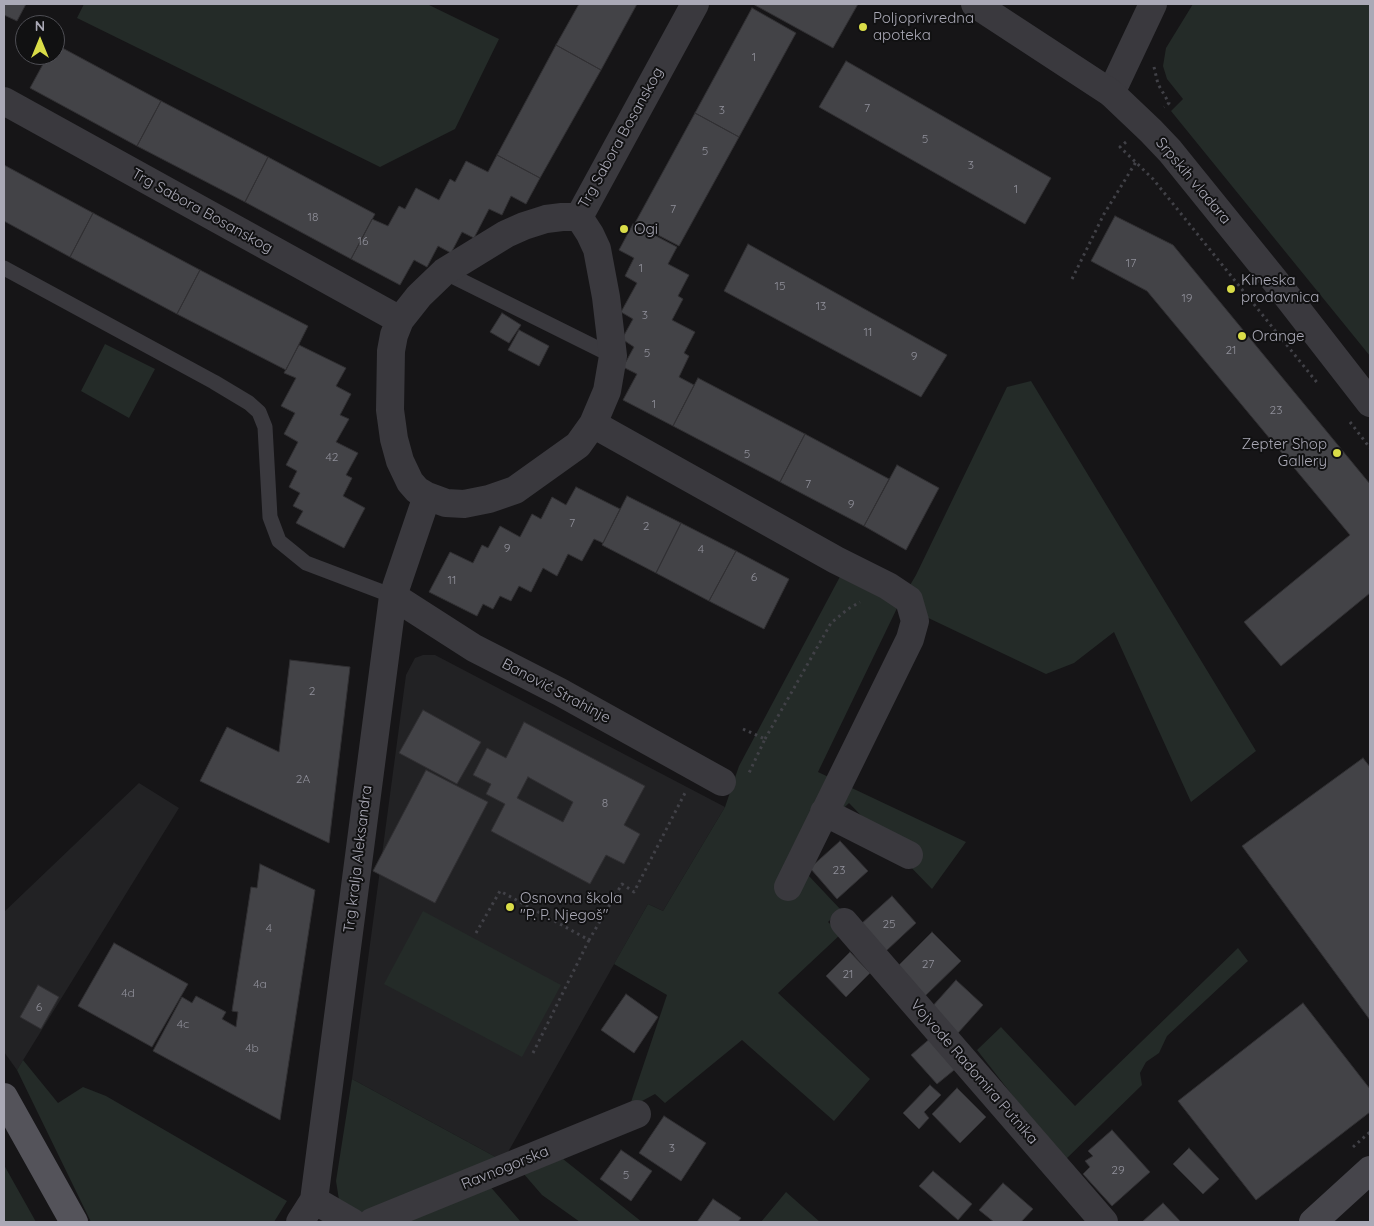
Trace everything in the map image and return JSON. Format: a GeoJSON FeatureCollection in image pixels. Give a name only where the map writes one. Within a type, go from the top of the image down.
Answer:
{"type":"FeatureCollection","features":[{"type":"Feature","properties":{"kind":"main road"},"geometry":{"type":"LineString","coordinates":[[4,1097],[74,1222]]}},
{"type":"Feature","properties":{"kind":"main road"},"geometry":{"type":"LineString","coordinates":[[1312,1222],[1370,1170]]}},
{"type":"Feature","properties":{"kind":"street","name":"Trg Sabora Bosanskog"},"geometry":{"type":"LineString","coordinates":[[427,496],[417,490],[410,482],[400,461],[394,439],[390,410],[391,351],[394,335],[400,320],[419,296],[444,272],[506,234],[546,218],[579,217],[694,4]]}},
{"type":"Feature","properties":{"kind":"street"},"geometry":{"type":"LineString","coordinates":[[1111,93],[1153,4]]}},
{"type":"Feature","properties":{"kind":"street","name":"Srpskih vladara"},"geometry":{"type":"LineString","coordinates":[[979,6],[1111,93],[1151,131],[1170,151],[1276,282],[1370,403]]}},
{"type":"Feature","properties":{"kind":"street","name":"Trg Sabora Bosanskog"},"geometry":{"type":"LineString","coordinates":[[4,101],[400,320]]}},
{"type":"Feature","properties":{"kind":"street"},"geometry":{"type":"LineString","coordinates":[[427,496],[446,503],[464,504],[489,499],[515,490],[578,445],[594,424],[607,390],[612,356],[606,297],[597,249],[579,217]]}},
{"type":"Feature","properties":{"kind":"street"},"geometry":{"type":"LineString","coordinates":[[594,424],[836,560],[888,586],[909,600],[915,621],[910,639],[788,887]]}},
{"type":"Feature","properties":{"kind":"street","name":"Trg kralja Aleksandra"},"geometry":{"type":"LineString","coordinates":[[307,1211],[393,596],[427,496]]}},
{"type":"Feature","properties":{"kind":"street","name":"Banović Strahinje"},"geometry":{"type":"LineString","coordinates":[[393,596],[474,648],[560,692],[722,782]]}},
{"type":"Feature","properties":{"kind":"street"},"geometry":{"type":"LineString","coordinates":[[824,812],[909,855]]}},
{"type":"Feature","properties":{"kind":"street","name":"Vojvode Radomira Putnika"},"geometry":{"type":"LineString","coordinates":[[844,922],[1104,1222]]}},
{"type":"Feature","properties":{"kind":"street","name":"Ravnogorska"},"geometry":{"type":"LineString","coordinates":[[372,1222],[637,1114]]}},
{"type":"Feature","properties":{"kind":"street"},"geometry":{"type":"LineString","coordinates":[[307,1211],[352,1222]]}},
{"type":"Feature","properties":{"kind":"lane"},"geometry":{"type":"LineString","coordinates":[[4,268],[214,382],[249,403],[259,412],[265,427],[270,516],[279,541],[306,562],[393,596]]}},
{"type":"Feature","properties":{"kind":"lane"},"geometry":{"type":"LineString","coordinates":[[444,272],[612,356]]}},
{"type":"Feature","properties":{"kind":"path"},"geometry":{"type":"LineString","coordinates":[[1072,279],[1104,214],[1136,162]]}},
{"type":"Feature","properties":{"kind":"path"},"geometry":{"type":"LineString","coordinates":[[722,782],[741,791],[765,739],[831,623],[848,609],[888,586]]}},
{"type":"Feature","properties":{"kind":"path"},"geometry":{"type":"LineString","coordinates":[[743,729],[765,739]]}},
{"type":"Feature","properties":{"kind":"path"},"geometry":{"type":"LineString","coordinates":[[533,1054],[589,940],[622,884],[634,892],[698,769]]}},
{"type":"Feature","properties":{"kind":"path"},"geometry":{"type":"LineString","coordinates":[[476,933],[500,891],[589,940]]}},
{"type":"Feature","properties":{"kind":"shaded area"},"geometry":{"type":"Polygon","coordinates":[[[84,4],[427,4],[499,39],[455,129],[380,167],[77,18],[84,4]]]}},
{"type":"Feature","properties":{"kind":"shaded area"},"geometry":{"type":"Polygon","coordinates":[[[1193,4],[1370,4],[1370,356],[1171,111],[1183,99],[1167,79],[1163,66],[1166,48],[1193,4]]]}},
{"type":"Feature","properties":{"kind":"shaded area"},"geometry":{"type":"Polygon","coordinates":[[[105,344],[155,369],[129,418],[81,391],[105,344]]]}},
{"type":"Feature","properties":{"kind":"shaded area"},"geometry":{"type":"Polygon","coordinates":[[[1031,381],[1256,751],[1191,802],[1114,632],[1074,663],[1046,674],[899,604],[916,575],[1007,387],[1031,381]]]}},
{"type":"Feature","properties":{"kind":"shaded area"},"geometry":{"type":"Polygon","coordinates":[[[843,571],[899,604],[818,772],[966,842],[932,889],[849,803],[792,858],[841,910],[828,922],[841,934],[778,993],[870,1079],[834,1121],[742,1040],[665,1103],[655,1094],[629,1108],[667,995],[614,964],[648,904],[663,911],[725,807],[739,766],[843,571]]]}},
{"type":"Feature","properties":{"kind":"shaded area","name":"Osnovna škola \"P. P. Njegoš\""},"geometry":{"type":"Polygon","coordinates":[[[423,655],[435,655],[725,807],[663,911],[648,904],[503,1161],[352,1079],[406,675],[415,658],[423,655]]]}},
{"type":"Feature","properties":{"kind":"shaded area"},"geometry":{"type":"Polygon","coordinates":[[[139,783],[179,808],[17,1070],[4,1052],[4,912],[139,783]]]}},
{"type":"Feature","properties":{"kind":"shaded area"},"geometry":{"type":"Polygon","coordinates":[[[423,911],[561,985],[522,1057],[384,984],[423,911]]]}},
{"type":"Feature","properties":{"kind":"shaded area"},"geometry":{"type":"Polygon","coordinates":[[[1238,948],[1248,961],[1167,1036],[1159,1053],[1146,1062],[1140,1073],[1142,1085],[1064,1161],[977,1050],[1001,1027],[1075,1106],[1238,948]]]}},
{"type":"Feature","properties":{"kind":"shaded area"},"geometry":{"type":"Polygon","coordinates":[[[23,1060],[58,1103],[83,1087],[106,1096],[287,1201],[274,1222],[91,1222],[17,1070],[23,1060]]]}},
{"type":"Feature","properties":{"kind":"shaded area"},"geometry":{"type":"Polygon","coordinates":[[[352,1079],[503,1161],[368,1213],[360,1212],[339,1200],[336,1181],[352,1079]]]}},
{"type":"Feature","properties":{"kind":"shaded area"},"geometry":{"type":"Polygon","coordinates":[[[563,1159],[642,1222],[580,1222],[542,1195],[523,1173],[563,1159]]]}},
{"type":"Feature","properties":{"kind":"shaded area"},"geometry":{"type":"Polygon","coordinates":[[[4,1165],[36,1222],[4,1222],[4,1165]]]}},
{"type":"Feature","properties":{"kind":"shaded area"},"geometry":{"type":"Polygon","coordinates":[[[488,1184],[521,1222],[393,1222],[488,1184]]]}},
{"type":"Feature","properties":{"kind":"shaded area"},"geometry":{"type":"Polygon","coordinates":[[[786,1192],[820,1222],[761,1222],[786,1192]]]}},
{"type":"Feature","properties":{"kind":"building"},"geometry":{"type":"Polygon","coordinates":[[[4,4],[26,4],[20,15],[15,15],[15,20],[4,15],[4,4]]]}},
{"type":"Feature","properties":{"kind":"building"},"geometry":{"type":"Polygon","coordinates":[[[579,4],[637,4],[601,70],[556,45],[579,4]]]}},
{"type":"Feature","properties":{"kind":"building"},"geometry":{"type":"Polygon","coordinates":[[[753,4],[858,4],[833,48],[753,4]]]}},
{"type":"Feature","properties":{"kind":"building"},"geometry":{"type":"Polygon","coordinates":[[[752,8],[796,33],[739,137],[695,113],[752,8]]]}},
{"type":"Feature","properties":{"kind":"building"},"geometry":{"type":"Polygon","coordinates":[[[556,45],[601,70],[540,178],[497,155],[556,45]]]}},
{"type":"Feature","properties":{"kind":"building"},"geometry":{"type":"Polygon","coordinates":[[[65,49],[161,101],[137,146],[30,88],[43,65],[65,65],[65,49]]]}},
{"type":"Feature","properties":{"kind":"building"},"geometry":{"type":"Polygon","coordinates":[[[846,61],[1051,178],[1025,224],[819,107],[846,61]]]}},
{"type":"Feature","properties":{"kind":"building"},"geometry":{"type":"Polygon","coordinates":[[[161,101],[268,157],[245,202],[137,146],[161,101]]]}},
{"type":"Feature","properties":{"kind":"building"},"geometry":{"type":"Polygon","coordinates":[[[695,113],[739,137],[679,246],[635,223],[695,113]]]}},
{"type":"Feature","properties":{"kind":"building"},"geometry":{"type":"Polygon","coordinates":[[[497,155],[540,178],[526,204],[511,196],[502,215],[489,209],[474,238],[462,232],[451,253],[438,246],[427,267],[414,260],[400,285],[351,259],[372,219],[388,226],[399,206],[405,209],[416,188],[439,200],[450,179],[455,182],[466,161],[488,172],[497,155]]]}},
{"type":"Feature","properties":{"kind":"building"},"geometry":{"type":"Polygon","coordinates":[[[268,157],[375,214],[351,259],[245,202],[268,157]]]}},
{"type":"Feature","properties":{"kind":"building"},"geometry":{"type":"Polygon","coordinates":[[[4,165],[93,213],[70,257],[4,221],[4,165]]]}},
{"type":"Feature","properties":{"kind":"building"},"geometry":{"type":"Polygon","coordinates":[[[93,213],[200,270],[177,314],[70,257],[93,213]]]}},
{"type":"Feature","properties":{"kind":"building"},"geometry":{"type":"Polygon","coordinates":[[[1115,216],[1173,245],[1370,484],[1370,593],[1281,666],[1244,622],[1350,535],[1147,291],[1091,261],[1115,216]]]}},
{"type":"Feature","properties":{"kind":"building"},"geometry":{"type":"Polygon","coordinates":[[[633,224],[677,247],[668,264],[689,275],[678,296],[683,299],[672,320],[695,332],[684,353],[689,356],[679,377],[694,385],[673,426],[623,400],[637,374],[623,367],[634,347],[622,339],[633,319],[621,312],[637,283],[625,276],[634,258],[619,250],[633,224]]]}},
{"type":"Feature","properties":{"kind":"building"},"geometry":{"type":"Polygon","coordinates":[[[748,244],[947,355],[921,397],[724,291],[748,244]]]}},
{"type":"Feature","properties":{"kind":"building"},"geometry":{"type":"Polygon","coordinates":[[[200,270],[308,326],[286,370],[177,314],[200,270]]]}},
{"type":"Feature","properties":{"kind":"building"},"geometry":{"type":"Polygon","coordinates":[[[502,313],[521,325],[509,343],[490,332],[502,313]]]}},
{"type":"Feature","properties":{"kind":"building"},"geometry":{"type":"Polygon","coordinates":[[[519,330],[549,346],[539,366],[508,350],[519,330]]]}},
{"type":"Feature","properties":{"kind":"building"},"geometry":{"type":"Polygon","coordinates":[[[299,345],[346,368],[336,386],[351,394],[340,415],[349,419],[336,442],[358,453],[346,475],[352,478],[343,496],[365,508],[344,548],[296,523],[303,511],[293,506],[300,493],[289,487],[297,471],[286,465],[298,442],[284,434],[295,413],[281,406],[296,378],[284,373],[299,345]]]}},
{"type":"Feature","properties":{"kind":"building"},"geometry":{"type":"Polygon","coordinates":[[[698,378],[805,434],[780,482],[673,426],[698,378]]]}},
{"type":"Feature","properties":{"kind":"building"},"geometry":{"type":"Polygon","coordinates":[[[805,434],[889,479],[864,526],[780,482],[805,434]]]}},
{"type":"Feature","properties":{"kind":"building"},"geometry":{"type":"Polygon","coordinates":[[[897,465],[939,488],[906,550],[864,526],[897,465]]]}},
{"type":"Feature","properties":{"kind":"building"},"geometry":{"type":"Polygon","coordinates":[[[576,487],[620,509],[603,543],[594,539],[582,561],[568,554],[557,576],[543,568],[531,592],[519,586],[511,601],[500,596],[493,609],[483,604],[477,616],[429,592],[450,552],[473,563],[482,545],[488,548],[500,526],[520,537],[532,514],[541,519],[552,497],[566,505],[576,487]]]}},
{"type":"Feature","properties":{"kind":"building"},"geometry":{"type":"Polygon","coordinates":[[[627,496],[681,523],[656,573],[602,545],[627,496]]]}},
{"type":"Feature","properties":{"kind":"building"},"geometry":{"type":"Polygon","coordinates":[[[681,523],[736,551],[709,601],[656,573],[681,523]]]}},
{"type":"Feature","properties":{"kind":"building"},"geometry":{"type":"Polygon","coordinates":[[[736,551],[789,579],[764,629],[709,601],[736,551]]]}},
{"type":"Feature","properties":{"kind":"building"},"geometry":{"type":"Polygon","coordinates":[[[290,660],[350,667],[329,843],[200,781],[227,727],[279,752],[290,660]]]}},
{"type":"Feature","properties":{"kind":"building"},"geometry":{"type":"Polygon","coordinates":[[[423,710],[481,742],[457,784],[399,753],[423,710]]]}},
{"type":"Feature","properties":{"kind":"building","name":"Osnovna škola \"P. P. Njegoš\""},"geometry":{"type":"Polygon","coordinates":[[[524,722],[645,786],[624,825],[640,834],[624,864],[606,855],[590,884],[491,831],[505,804],[486,794],[491,784],[473,775],[487,748],[506,758],[524,722]],[[528,777],[517,798],[563,822],[573,802],[528,777]]]}},
{"type":"Feature","properties":{"kind":"building"},"geometry":{"type":"Polygon","coordinates":[[[1363,758],[1370,767],[1370,1020],[1242,846],[1363,758]]]}},
{"type":"Feature","properties":{"kind":"building"},"geometry":{"type":"Polygon","coordinates":[[[426,770],[488,802],[435,903],[373,871],[426,770]]]}},
{"type":"Feature","properties":{"kind":"building"},"geometry":{"type":"Polygon","coordinates":[[[840,841],[868,871],[837,899],[810,868],[840,841]]]}},
{"type":"Feature","properties":{"kind":"building"},"geometry":{"type":"Polygon","coordinates":[[[260,864],[315,890],[280,1120],[153,1051],[182,997],[192,1003],[196,996],[226,1012],[222,1019],[236,1027],[238,1012],[232,1011],[251,887],[257,888],[260,864]]]}},
{"type":"Feature","properties":{"kind":"building"},"geometry":{"type":"Polygon","coordinates":[[[892,896],[916,923],[886,951],[861,924],[892,896]]]}},
{"type":"Feature","properties":{"kind":"building"},"geometry":{"type":"Polygon","coordinates":[[[932,932],[961,961],[924,997],[896,968],[932,932]]]}},
{"type":"Feature","properties":{"kind":"building"},"geometry":{"type":"Polygon","coordinates":[[[114,943],[188,984],[152,1047],[78,1006],[114,943]]]}},
{"type":"Feature","properties":{"kind":"building"},"geometry":{"type":"Polygon","coordinates":[[[850,952],[870,973],[846,997],[826,976],[850,952]]]}},
{"type":"Feature","properties":{"kind":"building"},"geometry":{"type":"Polygon","coordinates":[[[956,980],[983,1005],[958,1033],[930,1009],[956,980]]]}},
{"type":"Feature","properties":{"kind":"building"},"geometry":{"type":"Polygon","coordinates":[[[38,985],[59,997],[41,1029],[20,1017],[38,985]]]}},
{"type":"Feature","properties":{"kind":"building"},"geometry":{"type":"Polygon","coordinates":[[[626,994],[658,1017],[634,1053],[601,1030],[626,994]]]}},
{"type":"Feature","properties":{"kind":"building"},"geometry":{"type":"Polygon","coordinates":[[[1303,1003],[1370,1089],[1370,1112],[1256,1200],[1178,1101],[1303,1003]]]}},
{"type":"Feature","properties":{"kind":"building"},"geometry":{"type":"Polygon","coordinates":[[[933,1036],[959,1066],[937,1084],[911,1055],[933,1036]]]}},
{"type":"Feature","properties":{"kind":"building"},"geometry":{"type":"Polygon","coordinates":[[[930,1085],[941,1095],[924,1112],[929,1118],[919,1129],[903,1113],[930,1085]]]}},
{"type":"Feature","properties":{"kind":"building"},"geometry":{"type":"Polygon","coordinates":[[[957,1088],[986,1117],[960,1143],[932,1114],[957,1088]]]}},
{"type":"Feature","properties":{"kind":"building"},"geometry":{"type":"Polygon","coordinates":[[[664,1116],[706,1143],[681,1181],[639,1153],[664,1116]]]}},
{"type":"Feature","properties":{"kind":"building"},"geometry":{"type":"Polygon","coordinates":[[[1112,1130],[1150,1172],[1112,1206],[1083,1174],[1090,1167],[1085,1161],[1093,1156],[1088,1151],[1112,1130]]]}},
{"type":"Feature","properties":{"kind":"building"},"geometry":{"type":"Polygon","coordinates":[[[1189,1148],[1219,1179],[1203,1194],[1173,1164],[1189,1148]]]}},
{"type":"Feature","properties":{"kind":"building"},"geometry":{"type":"Polygon","coordinates":[[[621,1150],[652,1171],[631,1201],[600,1179],[621,1150]]]}},
{"type":"Feature","properties":{"kind":"building"},"geometry":{"type":"Polygon","coordinates":[[[933,1171],[972,1204],[958,1220],[919,1186],[933,1171]]]}},
{"type":"Feature","properties":{"kind":"building"},"geometry":{"type":"Polygon","coordinates":[[[1003,1183],[1033,1209],[1021,1222],[994,1222],[979,1210],[1003,1183]]]}},
{"type":"Feature","properties":{"kind":"building"},"geometry":{"type":"Polygon","coordinates":[[[713,1199],[741,1218],[738,1222],[697,1222],[713,1199]]]}},
{"type":"Feature","properties":{"kind":"building"},"geometry":{"type":"Polygon","coordinates":[[[1163,1203],[1181,1222],[1142,1222],[1163,1203]]]}},
{"type":"Feature","properties":{"kind":"place","name":"Poljoprivredna apoteka"},"geometry":{"type":"Point","coordinates":[863,27]}},
{"type":"Feature","properties":{"kind":"place","name":"Ogi"},"geometry":{"type":"Point","coordinates":[624,229]}},
{"type":"Feature","properties":{"kind":"place","name":"Kineska prodavnica"},"geometry":{"type":"Point","coordinates":[1231,289]}},
{"type":"Feature","properties":{"kind":"place","name":"Orange"},"geometry":{"type":"Point","coordinates":[1242,336]}},
{"type":"Feature","properties":{"kind":"place","name":"Zepter Shop Gallery"},"geometry":{"type":"Point","coordinates":[1337,453]}},
{"type":"Feature","properties":{"kind":"place","name":"Osnovna škola \"P. P. Njegoš\""},"geometry":{"type":"Point","coordinates":[510,907]}}]}
